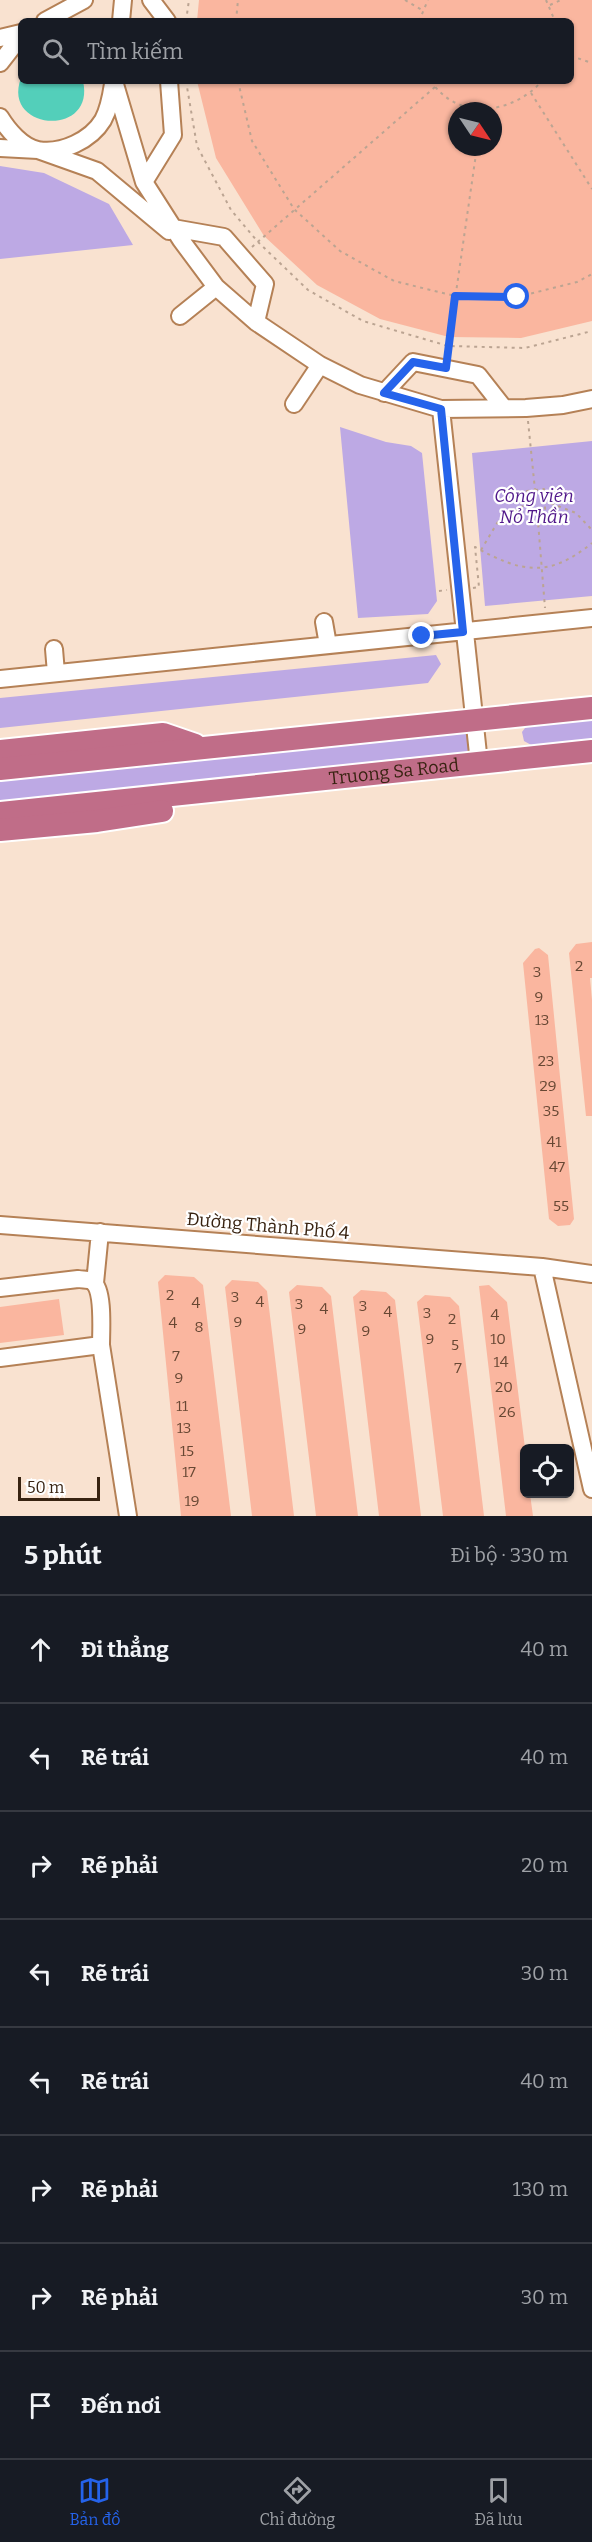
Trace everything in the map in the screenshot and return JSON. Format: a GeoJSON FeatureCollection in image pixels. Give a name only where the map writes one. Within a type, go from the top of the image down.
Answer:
{"type":"FeatureCollection","features":[{"type":"Feature","properties":{"kind":"highway"},"geometry":{"type":"LineString","coordinates":[[0,769],[592,708]]}},
{"type":"Feature","properties":{"kind":"highway"},"geometry":{"type":"LineString","coordinates":[[0,751],[163,734],[202,748]]}},
{"type":"Feature","properties":{"kind":"highway","name":"Truong Sa Road"},"geometry":{"type":"LineString","coordinates":[[0,813],[592,751]]}},
{"type":"Feature","properties":{"kind":"highway","name":"Truong Sa Road"},"geometry":{"type":"LineString","coordinates":[[0,830],[160,812],[196,794]]}},
{"type":"Feature","properties":{"kind":"street"},"geometry":{"type":"LineString","coordinates":[[51,18],[84,0]]}},
{"type":"Feature","properties":{"kind":"street"},"geometry":{"type":"LineString","coordinates":[[121,18],[123,0]]}},
{"type":"Feature","properties":{"kind":"street"},"geometry":{"type":"LineString","coordinates":[[151,0],[164,18]]}},
{"type":"Feature","properties":{"kind":"street"},"geometry":{"type":"LineString","coordinates":[[0,38],[18,35]]}},
{"type":"Feature","properties":{"kind":"street"},"geometry":{"type":"LineString","coordinates":[[0,63],[18,39]]}},
{"type":"Feature","properties":{"kind":"street"},"geometry":{"type":"LineString","coordinates":[[0,148],[38,150],[75,145],[90,135],[102,122],[110,105],[114,84]]}},
{"type":"Feature","properties":{"kind":"street"},"geometry":{"type":"LineString","coordinates":[[115,84],[144,182],[177,234],[216,287],[256,322],[320,364],[360,385],[441,409],[526,408],[592,399]]}},
{"type":"Feature","properties":{"kind":"street"},"geometry":{"type":"LineString","coordinates":[[144,182],[173,135],[169,84]]}},
{"type":"Feature","properties":{"kind":"street"},"geometry":{"type":"LineString","coordinates":[[0,117],[7,129],[21,141],[38,150],[97,171],[177,234],[224,237],[265,284],[256,322]]}},
{"type":"Feature","properties":{"kind":"street"},"geometry":{"type":"LineString","coordinates":[[180,316],[216,287]]}},
{"type":"Feature","properties":{"kind":"street"},"geometry":{"type":"LineString","coordinates":[[384,393],[413,362],[478,375],[504,408]]}},
{"type":"Feature","properties":{"kind":"street"},"geometry":{"type":"LineString","coordinates":[[294,404],[320,364]]}},
{"type":"Feature","properties":{"kind":"street"},"geometry":{"type":"LineString","coordinates":[[441,409],[463,632],[479,763]]}},
{"type":"Feature","properties":{"kind":"street"},"geometry":{"type":"LineString","coordinates":[[0,679],[592,618]]}},
{"type":"Feature","properties":{"kind":"street"},"geometry":{"type":"LineString","coordinates":[[324,621],[328,645]]}},
{"type":"Feature","properties":{"kind":"street"},"geometry":{"type":"LineString","coordinates":[[54,649],[56,673]]}},
{"type":"Feature","properties":{"kind":"street","name":"Đường Thành Phố 4"},"geometry":{"type":"LineString","coordinates":[[0,1225],[537,1267],[592,1274]]}},
{"type":"Feature","properties":{"kind":"street"},"geometry":{"type":"LineString","coordinates":[[95,1283],[100,1232]]}},
{"type":"Feature","properties":{"kind":"street"},"geometry":{"type":"LineString","coordinates":[[537,1267],[592,1489]]}},
{"type":"Feature","properties":{"kind":"street"},"geometry":{"type":"LineString","coordinates":[[0,1288],[78,1279],[95,1283],[100,1292],[101,1346],[128,1516]]}},
{"type":"Feature","properties":{"kind":"street"},"geometry":{"type":"LineString","coordinates":[[0,1358],[101,1346]]}},
{"type":"Feature","properties":{"kind":"path"},"geometry":{"type":"LineString","coordinates":[[186,18],[189,0]]}},
{"type":"Feature","properties":{"kind":"path"},"geometry":{"type":"LineString","coordinates":[[236,18],[238,0]]}},
{"type":"Feature","properties":{"kind":"path"},"geometry":{"type":"LineString","coordinates":[[405,0],[422,10]]}},
{"type":"Feature","properties":{"kind":"path"},"geometry":{"type":"LineString","coordinates":[[419,18],[428,0]]}},
{"type":"Feature","properties":{"kind":"path"},"geometry":{"type":"LineString","coordinates":[[546,0],[554,18]]}},
{"type":"Feature","properties":{"kind":"path"},"geometry":{"type":"LineString","coordinates":[[550,5],[561,0]]}},
{"type":"Feature","properties":{"kind":"path"},"geometry":{"type":"LineString","coordinates":[[574,57],[592,63]]}},
{"type":"Feature","properties":{"kind":"path"},"geometry":{"type":"LineString","coordinates":[[187,84],[197,146],[231,210],[258,242],[308,290],[363,321],[448,346],[525,348],[592,331]]}},
{"type":"Feature","properties":{"kind":"path"},"geometry":{"type":"LineString","coordinates":[[239,84],[252,141],[294,209],[340,251],[394,281],[455,296],[517,297],[577,282],[592,274]]}},
{"type":"Feature","properties":{"kind":"path"},"geometry":{"type":"LineString","coordinates":[[433,84],[457,102]]}},
{"type":"Feature","properties":{"kind":"path"},"geometry":{"type":"LineString","coordinates":[[502,107],[531,93],[539,84]]}},
{"type":"Feature","properties":{"kind":"path"},"geometry":{"type":"LineString","coordinates":[[241,256],[435,87]]}},
{"type":"Feature","properties":{"kind":"path"},"geometry":{"type":"LineString","coordinates":[[531,93],[592,189]]}},
{"type":"Feature","properties":{"kind":"path"},"geometry":{"type":"LineString","coordinates":[[446,368],[476,156]]}},
{"type":"Feature","properties":{"kind":"path"},"geometry":{"type":"LineString","coordinates":[[526,408],[535,490]]}},
{"type":"Feature","properties":{"kind":"path"},"geometry":{"type":"LineString","coordinates":[[544,489],[545,501],[545,508],[529,510],[527,491],[544,489]]}},
{"type":"Feature","properties":{"kind":"path"},"geometry":{"type":"LineString","coordinates":[[545,501],[576,513],[592,530]]}},
{"type":"Feature","properties":{"kind":"path"},"geometry":{"type":"LineString","coordinates":[[481,550],[499,520],[528,503]]}},
{"type":"Feature","properties":{"kind":"path"},"geometry":{"type":"LineString","coordinates":[[537,509],[547,623]]}},
{"type":"Feature","properties":{"kind":"path"},"geometry":{"type":"LineString","coordinates":[[439,591],[479,587],[476,547],[517,566],[542,569],[573,559],[592,543]]}},
{"type":"Feature","properties":{"kind":"green space"},"geometry":{"type":"Polygon","coordinates":[[[0,166],[44,173],[109,204],[133,245],[0,259],[0,166]]]}},
{"type":"Feature","properties":{"kind":"green space"},"geometry":{"type":"Polygon","coordinates":[[[340,427],[386,442],[411,446],[422,453],[437,601],[428,614],[358,618],[340,427]]]}},
{"type":"Feature","properties":{"kind":"green space","name":"Công viên Nỏ Thần"},"geometry":{"type":"Polygon","coordinates":[[[592,441],[592,596],[485,606],[472,453],[592,441]]]}},
{"type":"Feature","properties":{"kind":"green space"},"geometry":{"type":"Polygon","coordinates":[[[436,655],[441,664],[428,683],[0,728],[0,698],[436,655]]]}},
{"type":"Feature","properties":{"kind":"green space"},"geometry":{"type":"Polygon","coordinates":[[[592,719],[592,740],[533,746],[524,741],[522,732],[531,725],[592,719]]]}},
{"type":"Feature","properties":{"kind":"green space"},"geometry":{"type":"Polygon","coordinates":[[[469,733],[472,747],[466,752],[384,760],[359,766],[0,804],[0,776],[469,733]]]}},
{"type":"Feature","properties":{"kind":"water"},"geometry":{"type":"Polygon","coordinates":[[[20,84],[83,84],[83,99],[76,112],[64,119],[49,121],[35,117],[24,109],[18,96],[20,84]]]}},
{"type":"Feature","properties":{"kind":"building"},"geometry":{"type":"Polygon","coordinates":[[[199,0],[592,0],[592,321],[521,338],[449,337],[380,319],[317,285],[264,236],[216,158],[198,84],[574,84],[574,18],[197,18],[199,0]]]}},
{"type":"Feature","properties":{"kind":"building"},"geometry":{"type":"Polygon","coordinates":[[[592,942],[592,978],[590,978],[592,1116],[586,1116],[569,953],[576,944],[592,942]]]}},
{"type":"Feature","properties":{"kind":"building"},"geometry":{"type":"Polygon","coordinates":[[[539,948],[548,955],[574,1219],[570,1225],[558,1226],[549,1219],[523,963],[535,949],[539,948]]]}},
{"type":"Feature","properties":{"kind":"building"},"geometry":{"type":"Polygon","coordinates":[[[165,1275],[194,1277],[203,1285],[231,1516],[181,1516],[158,1282],[165,1275]]]}},
{"type":"Feature","properties":{"kind":"building"},"geometry":{"type":"Polygon","coordinates":[[[232,1280],[258,1282],[267,1291],[294,1516],[252,1516],[225,1287],[232,1280]]]}},
{"type":"Feature","properties":{"kind":"building"},"geometry":{"type":"Polygon","coordinates":[[[297,1285],[322,1287],[331,1296],[358,1516],[316,1516],[289,1292],[297,1285]]]}},
{"type":"Feature","properties":{"kind":"building"},"geometry":{"type":"Polygon","coordinates":[[[489,1285],[507,1302],[525,1444],[520,1444],[520,1498],[531,1498],[533,1516],[506,1516],[479,1286],[489,1285]]]}},
{"type":"Feature","properties":{"kind":"building"},"geometry":{"type":"Polygon","coordinates":[[[361,1290],[386,1292],[395,1300],[421,1516],[379,1516],[353,1297],[361,1290]]]}},
{"type":"Feature","properties":{"kind":"building"},"geometry":{"type":"Polygon","coordinates":[[[425,1295],[450,1297],[459,1306],[484,1516],[443,1516],[417,1302],[425,1295]]]}},
{"type":"Feature","properties":{"kind":"building"},"geometry":{"type":"Polygon","coordinates":[[[59,1299],[64,1335],[0,1343],[0,1307],[59,1299]]]}},
{"type":"Feature","properties":{"kind":"route"},"geometry":{"type":"LineString","coordinates":[[422,636],[463,632],[441,409],[384,393],[413,362],[446,368],[455,296],[517,297]]}}]}
